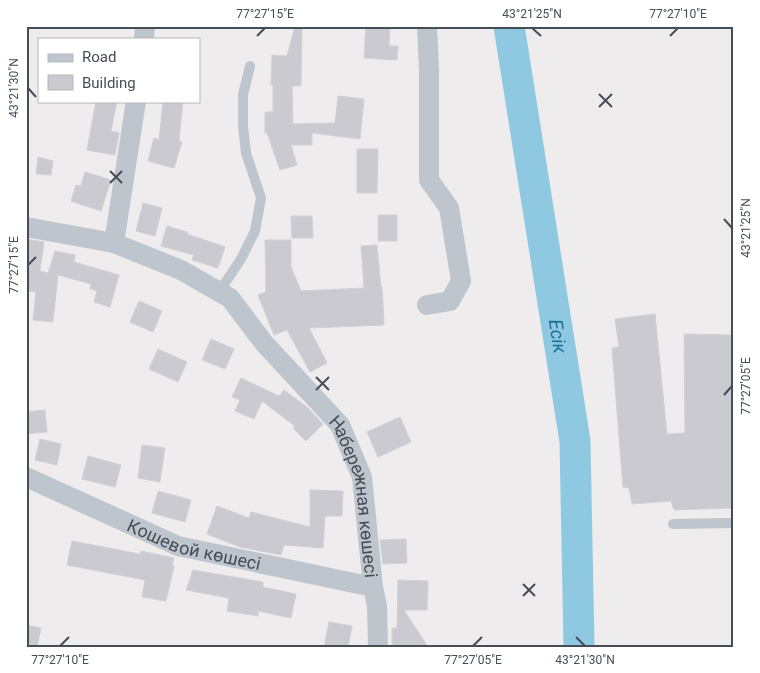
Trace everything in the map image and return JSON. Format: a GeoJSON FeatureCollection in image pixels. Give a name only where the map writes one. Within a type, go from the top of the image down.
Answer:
{"type":"FeatureCollection","features":[{"type":"Feature","properties":{"kind":"street"},"geometry":{"type":"LineString","coordinates":[[427,26],[429,180],[449,208],[461,280],[450,301],[427,305]]}},
{"type":"Feature","properties":{"kind":"street"},"geometry":{"type":"LineString","coordinates":[[114,243],[136,102]]}},
{"type":"Feature","properties":{"kind":"street","name":"Набережная көшесі"},"geometry":{"type":"LineString","coordinates":[[26,227],[114,243],[181,270],[230,298],[264,344],[340,425],[362,477],[373,586],[377,606],[378,647]]}},
{"type":"Feature","properties":{"kind":"street","name":"Кошевой көшесі"},"geometry":{"type":"LineString","coordinates":[[26,477],[178,546],[373,586]]}},
{"type":"Feature","properties":{"kind":"lane"},"geometry":{"type":"LineString","coordinates":[[219,292],[241,259],[255,231],[261,198],[246,153],[243,126],[243,95],[250,66]]}},
{"type":"Feature","properties":{"kind":"lane"},"geometry":{"type":"LineString","coordinates":[[673,524],[734,523]]}},
{"type":"Feature","properties":{"kind":"building"},"geometry":{"type":"Polygon","coordinates":[[[295,26],[302,26],[301,86],[292,86],[293,124],[335,123],[338,96],[364,99],[360,139],[312,133],[312,145],[291,145],[297,165],[280,170],[267,133],[265,133],[265,112],[273,112],[273,85],[271,85],[272,55],[287,56],[295,26]]]}},
{"type":"Feature","properties":{"kind":"building"},"geometry":{"type":"Polygon","coordinates":[[[366,26],[390,26],[389,46],[398,46],[397,60],[364,58],[366,26]]]}},
{"type":"Feature","properties":{"kind":"building"},"geometry":{"type":"Polygon","coordinates":[[[96,102],[117,102],[111,131],[119,133],[115,155],[87,150],[96,102]]]}},
{"type":"Feature","properties":{"kind":"building"},"geometry":{"type":"Polygon","coordinates":[[[163,102],[183,102],[179,141],[182,142],[174,168],[148,161],[154,138],[159,140],[163,102]]]}},
{"type":"Feature","properties":{"kind":"building"},"geometry":{"type":"Polygon","coordinates":[[[357,149],[378,149],[377,193],[357,193],[357,149]]]}},
{"type":"Feature","properties":{"kind":"building"},"geometry":{"type":"Polygon","coordinates":[[[38,157],[53,161],[51,175],[36,174],[38,157]]]}},
{"type":"Feature","properties":{"kind":"building"},"geometry":{"type":"Polygon","coordinates":[[[85,172],[111,180],[101,211],[71,201],[76,185],[81,186],[85,172]]]}},
{"type":"Feature","properties":{"kind":"building"},"geometry":{"type":"Polygon","coordinates":[[[143,203],[162,208],[155,236],[136,231],[143,203]]]}},
{"type":"Feature","properties":{"kind":"building"},"geometry":{"type":"Polygon","coordinates":[[[378,215],[397,215],[397,241],[378,241],[378,215]]]}},
{"type":"Feature","properties":{"kind":"building"},"geometry":{"type":"Polygon","coordinates":[[[291,216],[312,216],[313,238],[292,238],[291,216]]]}},
{"type":"Feature","properties":{"kind":"building"},"geometry":{"type":"Polygon","coordinates":[[[167,226],[225,247],[218,268],[192,260],[194,255],[161,246],[167,226]]]}},
{"type":"Feature","properties":{"kind":"building"},"geometry":{"type":"Polygon","coordinates":[[[26,239],[44,242],[40,271],[48,273],[55,251],[75,255],[74,262],[119,275],[110,307],[94,302],[97,291],[90,289],[91,284],[58,275],[53,322],[33,320],[36,292],[26,291],[26,239]]]}},
{"type":"Feature","properties":{"kind":"building"},"geometry":{"type":"Polygon","coordinates":[[[265,240],[291,240],[291,267],[301,291],[364,288],[361,246],[377,245],[384,325],[309,328],[327,363],[310,372],[287,330],[274,335],[258,295],[266,292],[265,240]]]}},
{"type":"Feature","properties":{"kind":"building"},"geometry":{"type":"Polygon","coordinates":[[[139,301],[162,311],[153,332],[130,322],[139,301]]]}},
{"type":"Feature","properties":{"kind":"building"},"geometry":{"type":"Polygon","coordinates":[[[655,314],[667,434],[685,433],[684,334],[731,335],[731,508],[674,510],[671,501],[632,504],[629,488],[623,487],[612,348],[619,347],[615,319],[655,314]]]}},
{"type":"Feature","properties":{"kind":"building"},"geometry":{"type":"Polygon","coordinates":[[[211,339],[234,349],[225,369],[202,360],[211,339]]]}},
{"type":"Feature","properties":{"kind":"building"},"geometry":{"type":"Polygon","coordinates":[[[158,349],[187,362],[178,382],[149,369],[158,349]]]}},
{"type":"Feature","properties":{"kind":"building"},"geometry":{"type":"Polygon","coordinates":[[[241,378],[279,396],[284,390],[308,408],[323,424],[306,441],[293,428],[295,426],[262,401],[254,419],[235,411],[240,400],[232,397],[241,378]]]}},
{"type":"Feature","properties":{"kind":"building"},"geometry":{"type":"Polygon","coordinates":[[[45,410],[47,432],[26,434],[26,412],[45,410]]]}},
{"type":"Feature","properties":{"kind":"building"},"geometry":{"type":"Polygon","coordinates":[[[400,417],[411,442],[378,457],[367,432],[400,417]]]}},
{"type":"Feature","properties":{"kind":"building"},"geometry":{"type":"Polygon","coordinates":[[[40,439],[61,444],[57,465],[35,460],[40,439]]]}},
{"type":"Feature","properties":{"kind":"building"},"geometry":{"type":"Polygon","coordinates":[[[142,445],[165,448],[160,482],[138,478],[142,445]]]}},
{"type":"Feature","properties":{"kind":"building"},"geometry":{"type":"Polygon","coordinates":[[[88,456],[121,465],[115,487],[82,479],[88,456]]]}},
{"type":"Feature","properties":{"kind":"building"},"geometry":{"type":"Polygon","coordinates":[[[310,490],[343,491],[342,516],[325,516],[323,548],[284,545],[281,555],[240,547],[207,534],[217,506],[249,518],[251,512],[310,527],[310,490]]]}},
{"type":"Feature","properties":{"kind":"building"},"geometry":{"type":"Polygon","coordinates":[[[158,491],[191,500],[185,522],[152,513],[158,491]]]}},
{"type":"Feature","properties":{"kind":"building"},"geometry":{"type":"Polygon","coordinates":[[[406,539],[407,563],[383,564],[380,540],[406,539]]]}},
{"type":"Feature","properties":{"kind":"building"},"geometry":{"type":"Polygon","coordinates":[[[72,541],[140,554],[141,551],[174,558],[166,601],[142,597],[145,580],[67,565],[72,541]]]}},
{"type":"Feature","properties":{"kind":"building"},"geometry":{"type":"Polygon","coordinates":[[[193,570],[263,582],[263,587],[296,594],[291,618],[258,611],[258,616],[227,611],[229,598],[186,590],[193,570]]]}},
{"type":"Feature","properties":{"kind":"building"},"geometry":{"type":"Polygon","coordinates":[[[398,580],[428,581],[427,610],[404,610],[428,647],[392,647],[392,628],[397,628],[398,580]]]}},
{"type":"Feature","properties":{"kind":"building"},"geometry":{"type":"Polygon","coordinates":[[[329,622],[352,626],[348,647],[324,647],[329,622]]]}},
{"type":"Feature","properties":{"kind":"building"},"geometry":{"type":"Polygon","coordinates":[[[26,625],[41,628],[37,647],[26,647],[26,625]]]}},
{"type":"Feature","properties":{"kind":"waterway","name":"Есік"},"geometry":{"type":"LineString","coordinates":[[509,26],[575,441],[579,647]]}}]}
